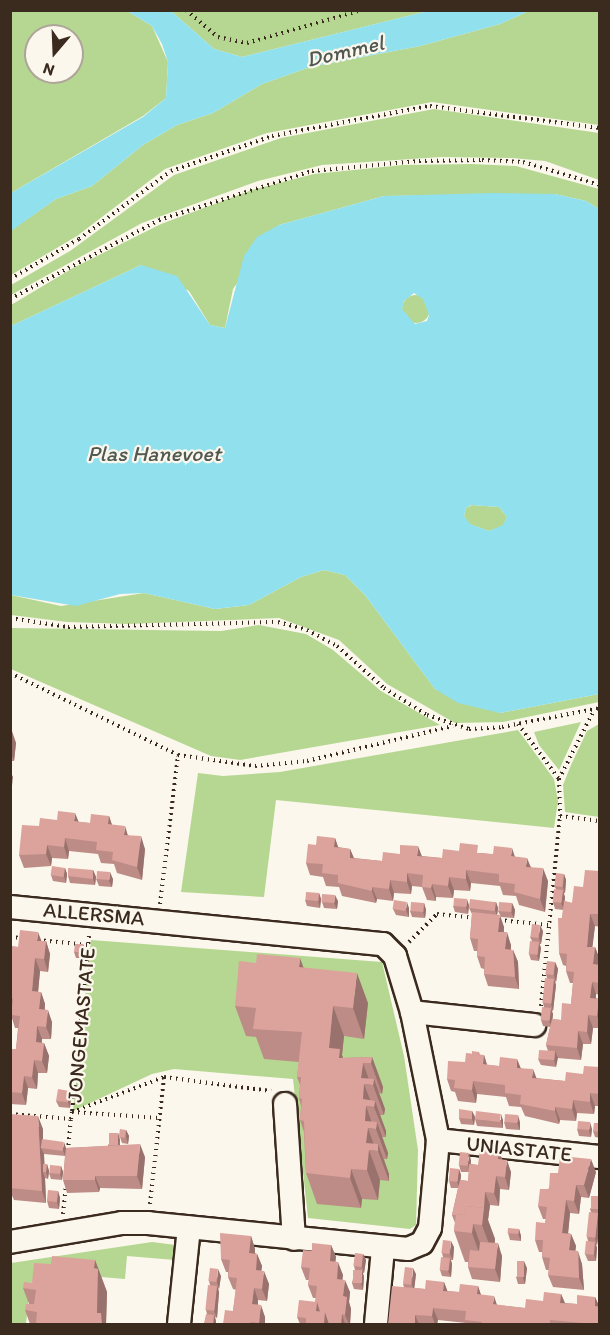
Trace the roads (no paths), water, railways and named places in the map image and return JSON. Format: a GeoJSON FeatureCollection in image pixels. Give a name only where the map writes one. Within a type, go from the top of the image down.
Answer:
{"type":"FeatureCollection","features":[{"type":"Feature","properties":{"kind":"street","name":"ALLERSMA"},"geometry":{"type":"LineString","coordinates":[[10,907],[383,944],[395,956],[412,1012]]}},
{"type":"Feature","properties":{"kind":"street"},"geometry":{"type":"LineString","coordinates":[[10,1242],[148,1223],[383,1249],[408,1249],[422,1243],[430,1228],[438,1140],[412,1012],[534,1025]]}},
{"type":"Feature","properties":{"kind":"street"},"geometry":{"type":"LineString","coordinates":[[285,1104],[294,1239]]}},
{"type":"Feature","properties":{"kind":"street","name":"UNIASTATE"},"geometry":{"type":"LineString","coordinates":[[438,1140],[600,1157]]}},
{"type":"Feature","properties":{"kind":"street"},"geometry":{"type":"LineString","coordinates":[[179,1324],[189,1227]]}},
{"type":"Feature","properties":{"kind":"street"},"geometry":{"type":"LineString","coordinates":[[376,1324],[383,1249]]}},
{"type":"Feature","properties":{"kind":"water","name":"Dommel"},"geometry":{"type":"Polygon","coordinates":[[[127,11],[171,11],[214,49],[242,57],[428,11],[529,11],[500,24],[420,46],[310,67],[262,84],[213,113],[177,125],[143,145],[92,186],[56,199],[11,231],[11,193],[143,117],[166,98],[168,62],[162,44],[152,26],[127,11]]]}},
{"type":"Feature","properties":{"kind":"water","name":"Plas Hanevoet"},"geometry":{"type":"Polygon","coordinates":[[[555,194],[586,201],[599,209],[599,694],[500,713],[458,703],[435,689],[365,595],[345,575],[324,570],[301,577],[249,605],[215,609],[144,593],[120,594],[76,606],[11,595],[11,326],[141,265],[177,276],[210,325],[225,328],[244,256],[257,237],[279,225],[384,196],[555,194]],[[414,293],[404,301],[402,309],[415,324],[427,321],[429,315],[423,299],[414,293]],[[471,505],[466,508],[464,516],[470,524],[489,531],[503,525],[507,517],[499,507],[471,505]]]}}]}
